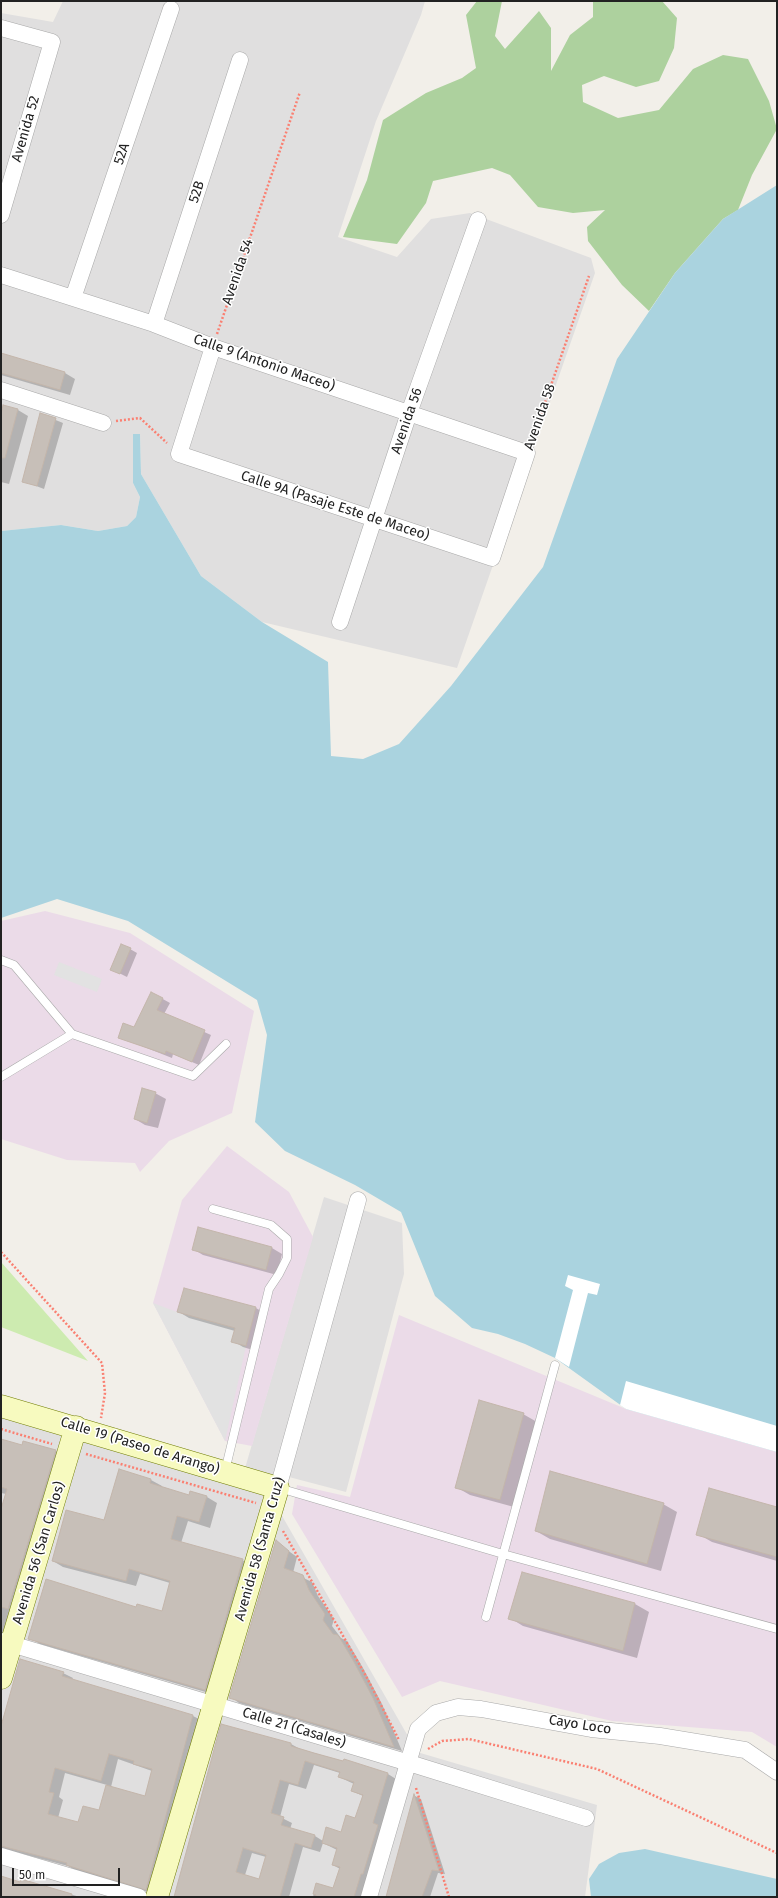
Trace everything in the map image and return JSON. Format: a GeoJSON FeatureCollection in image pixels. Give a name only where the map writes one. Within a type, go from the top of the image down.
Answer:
{"type":"FeatureCollection","features":[{"type":"Feature","properties":{"kind":"main road","name":"Calle 19 (Paseo de Arango)"},"geometry":{"type":"LineString","coordinates":[[1,1406],[278,1488]]}},
{"type":"Feature","properties":{"kind":"main road","name":"Avenida 56 (San Carlos)"},"geometry":{"type":"LineString","coordinates":[[1,1678],[6,1642],[76,1427]]}},
{"type":"Feature","properties":{"kind":"main road","name":"Avenida 58 (Santa Cruz)"},"geometry":{"type":"LineString","coordinates":[[158,1897],[216,1705],[265,1509],[278,1488]]}},
{"type":"Feature","properties":{"kind":"street","name":"52A"},"geometry":{"type":"LineString","coordinates":[[73,298],[171,9]]}},
{"type":"Feature","properties":{"kind":"street","name":"Avenida 52"},"geometry":{"type":"LineString","coordinates":[[1,28],[52,42],[1,215]]}},
{"type":"Feature","properties":{"kind":"street","name":"52B"},"geometry":{"type":"LineString","coordinates":[[154,324],[240,60]]}},
{"type":"Feature","properties":{"kind":"street","name":"Avenida 56"},"geometry":{"type":"LineString","coordinates":[[340,622],[409,413],[478,220]]}},
{"type":"Feature","properties":{"kind":"street","name":"Calle 9 (Antonio Maceo)"},"geometry":{"type":"LineString","coordinates":[[1,275],[154,324],[213,347],[527,453]]}},
{"type":"Feature","properties":{"kind":"street"},"geometry":{"type":"LineString","coordinates":[[180,454],[213,347]]}},
{"type":"Feature","properties":{"kind":"street"},"geometry":{"type":"LineString","coordinates":[[1,390],[104,423]]}},
{"type":"Feature","properties":{"kind":"street","name":"Avenida 58"},"geometry":{"type":"LineString","coordinates":[[492,558],[527,453]]}},
{"type":"Feature","properties":{"kind":"street","name":"Calle 9A (Pasaje Este de Maceo)"},"geometry":{"type":"LineString","coordinates":[[180,454],[492,558]]}},
{"type":"Feature","properties":{"kind":"street","name":"Avenida 58 (Santa Cruz)"},"geometry":{"type":"LineString","coordinates":[[278,1488],[358,1200]]}},
{"type":"Feature","properties":{"kind":"street","name":"Calle 21 (Casales)"},"geometry":{"type":"LineString","coordinates":[[6,1642],[409,1763],[586,1818]]}},
{"type":"Feature","properties":{"kind":"street","name":"Cayo Loco"},"geometry":{"type":"LineString","coordinates":[[369,1897],[418,1729],[436,1713],[458,1707],[511,1713],[591,1729],[660,1736],[745,1750],[777,1772]]}},
{"type":"Feature","properties":{"kind":"street"},"geometry":{"type":"LineString","coordinates":[[1,1856],[139,1897]]}},
{"type":"Feature","properties":{"kind":"lane"},"geometry":{"type":"LineString","coordinates":[[1,960],[14,965],[72,1034],[193,1076],[226,1044]]}},
{"type":"Feature","properties":{"kind":"lane"},"geometry":{"type":"LineString","coordinates":[[1,1077],[72,1034]]}},
{"type":"Feature","properties":{"kind":"lane"},"geometry":{"type":"LineString","coordinates":[[213,1209],[271,1225],[287,1239],[287,1258],[269,1289],[225,1472]]}},
{"type":"Feature","properties":{"kind":"lane"},"geometry":{"type":"LineString","coordinates":[[486,1617],[555,1365]]}},
{"type":"Feature","properties":{"kind":"lane"},"geometry":{"type":"LineString","coordinates":[[278,1488],[503,1554],[777,1630]]}},
{"type":"Feature","properties":{"kind":"path","name":"Avenida 54"},"geometry":{"type":"LineString","coordinates":[[213,347],[300,92]]}},
{"type":"Feature","properties":{"kind":"path","name":"Avenida 58"},"geometry":{"type":"LineString","coordinates":[[527,453],[589,276]]}},
{"type":"Feature","properties":{"kind":"path"},"geometry":{"type":"LineString","coordinates":[[104,423],[140,418],[180,454]]}},
{"type":"Feature","properties":{"kind":"path"},"geometry":{"type":"LineString","coordinates":[[1,1252],[102,1363],[105,1393],[98,1434]]}},
{"type":"Feature","properties":{"kind":"path"},"geometry":{"type":"LineString","coordinates":[[1,1429],[258,1503],[265,1509],[390,1721],[409,1763],[449,1897]]}},
{"type":"Feature","properties":{"kind":"path"},"geometry":{"type":"LineString","coordinates":[[409,1763],[442,1741],[469,1739],[597,1769],[777,1853]]}},
{"type":"Feature","properties":{"kind":"shaded area"},"geometry":{"type":"Polygon","coordinates":[[[63,1],[425,1],[421,15],[376,121],[338,237],[397,257],[431,219],[470,213],[591,258],[595,273],[457,668],[262,622],[201,576],[141,474],[140,434],[133,435],[133,483],[140,497],[136,517],[127,526],[98,531],[61,525],[1,531],[1,13],[53,22],[63,1]]]}},
{"type":"Feature","properties":{"kind":"shaded area"},"geometry":{"type":"Polygon","coordinates":[[[45,911],[130,933],[254,1011],[232,1113],[169,1141],[140,1172],[135,1163],[67,1160],[1,1139],[1,921],[45,911]]]}},
{"type":"Feature","properties":{"kind":"shaded area"},"geometry":{"type":"Polygon","coordinates":[[[59,962],[102,979],[97,992],[54,975],[59,962]]]}},
{"type":"Feature","properties":{"kind":"shaded area"},"geometry":{"type":"Polygon","coordinates":[[[227,1146],[289,1192],[313,1237],[252,1446],[225,1441],[153,1303],[182,1200],[227,1146]]]}},
{"type":"Feature","properties":{"kind":"shaded area"},"geometry":{"type":"Polygon","coordinates":[[[324,1197],[402,1223],[404,1274],[346,1492],[289,1477],[281,1514],[417,1752],[597,1805],[585,1897],[1,1897],[1,1409],[241,1482],[324,1197]]]}},
{"type":"Feature","properties":{"kind":"shaded area"},"geometry":{"type":"Polygon","coordinates":[[[153,1303],[177,1312],[235,1328],[246,1346],[225,1441],[153,1303]]]}},
{"type":"Feature","properties":{"kind":"shaded area"},"geometry":{"type":"Polygon","coordinates":[[[399,1315],[626,1409],[777,1452],[777,1747],[752,1732],[612,1721],[440,1681],[402,1697],[292,1514],[297,1485],[350,1497],[399,1315]]]}},
{"type":"Feature","properties":{"kind":"green space"},"geometry":{"type":"Polygon","coordinates":[[[477,1],[502,1],[495,36],[505,49],[539,11],[551,28],[551,71],[570,35],[593,17],[593,1],[662,1],[677,18],[674,48],[659,81],[636,87],[604,76],[582,85],[583,102],[618,118],[659,110],[693,69],[723,55],[748,59],[769,101],[777,129],[752,175],[738,210],[723,219],[675,273],[649,311],[622,285],[588,241],[587,227],[605,210],[573,213],[538,207],[510,175],[492,168],[433,181],[426,203],[397,244],[343,237],[367,180],[383,120],[426,93],[462,78],[476,68],[466,15],[477,1]]]}},
{"type":"Feature","properties":{"kind":"green space"},"geometry":{"type":"Polygon","coordinates":[[[1,1262],[88,1361],[1,1327],[1,1262]]]}},
{"type":"Feature","properties":{"kind":"water"},"geometry":{"type":"Polygon","coordinates":[[[777,185],[777,1452],[626,1409],[555,1358],[525,1344],[498,1334],[472,1328],[435,1296],[401,1212],[355,1185],[285,1151],[255,1122],[267,1035],[257,1000],[128,921],[57,899],[1,918],[1,531],[61,525],[98,531],[127,526],[136,517],[140,497],[133,483],[133,434],[140,434],[141,474],[201,576],[262,622],[328,662],[331,756],[363,759],[399,744],[451,686],[543,567],[617,359],[675,273],[723,219],[777,185]]]}},
{"type":"Feature","properties":{"kind":"water"},"geometry":{"type":"Polygon","coordinates":[[[645,1849],[777,1879],[777,1897],[591,1897],[589,1879],[599,1864],[619,1853],[645,1849]]]}},
{"type":"Feature","properties":{"kind":"pier"},"geometry":{"type":"Polygon","coordinates":[[[568,1275],[600,1284],[597,1295],[588,1293],[569,1367],[555,1358],[573,1290],[565,1286],[568,1275]]]}},
{"type":"Feature","properties":{"kind":"pier"},"geometry":{"type":"Polygon","coordinates":[[[626,1381],[777,1426],[777,1452],[626,1409],[620,1405],[626,1381]]]}},
{"type":"Feature","properties":{"kind":"building"},"geometry":{"type":"Polygon","coordinates":[[[1,353],[65,372],[60,390],[1,373],[1,353]]]}},
{"type":"Feature","properties":{"kind":"building"},"geometry":{"type":"Polygon","coordinates":[[[3,405],[18,409],[5,458],[1,458],[1,414],[3,405]]]}},
{"type":"Feature","properties":{"kind":"building"},"geometry":{"type":"Polygon","coordinates":[[[40,413],[56,418],[37,486],[22,482],[40,413]]]}},
{"type":"Feature","properties":{"kind":"building"},"geometry":{"type":"Polygon","coordinates":[[[121,944],[131,948],[120,974],[110,970],[121,944]]]}},
{"type":"Feature","properties":{"kind":"building"},"geometry":{"type":"Polygon","coordinates":[[[151,992],[163,998],[157,1010],[205,1030],[192,1062],[166,1051],[165,1054],[118,1038],[123,1023],[134,1027],[151,992]]]}},
{"type":"Feature","properties":{"kind":"building"},"geometry":{"type":"Polygon","coordinates":[[[142,1088],[156,1092],[147,1123],[134,1119],[142,1088]]]}},
{"type":"Feature","properties":{"kind":"building"},"geometry":{"type":"Polygon","coordinates":[[[198,1227],[272,1247],[266,1270],[192,1250],[198,1227]]]}},
{"type":"Feature","properties":{"kind":"building"},"geometry":{"type":"Polygon","coordinates":[[[184,1288],[256,1307],[246,1346],[231,1342],[235,1328],[177,1312],[184,1288]]]}},
{"type":"Feature","properties":{"kind":"building"},"geometry":{"type":"Polygon","coordinates":[[[479,1400],[524,1413],[500,1500],[455,1488],[479,1400]]]}},
{"type":"Feature","properties":{"kind":"building"},"geometry":{"type":"Polygon","coordinates":[[[1,1439],[22,1445],[23,1441],[56,1450],[8,1609],[1,1607],[1,1509],[7,1489],[1,1487],[1,1439]]]}},
{"type":"Feature","properties":{"kind":"building"},"geometry":{"type":"Polygon","coordinates":[[[119,1469],[151,1479],[150,1483],[189,1495],[190,1491],[207,1496],[199,1522],[177,1516],[171,1539],[243,1559],[205,1690],[28,1639],[46,1579],[136,1607],[137,1604],[162,1611],[170,1581],[129,1569],[126,1581],[52,1561],[66,1510],[104,1520],[119,1469]]]}},
{"type":"Feature","properties":{"kind":"building"},"geometry":{"type":"Polygon","coordinates":[[[550,1471],[664,1503],[647,1564],[535,1531],[550,1471]]]}},
{"type":"Feature","properties":{"kind":"building"},"geometry":{"type":"Polygon","coordinates":[[[709,1488],[777,1507],[777,1557],[696,1535],[709,1488]]]}},
{"type":"Feature","properties":{"kind":"building"},"geometry":{"type":"Polygon","coordinates":[[[276,1540],[289,1551],[284,1568],[303,1575],[309,1590],[325,1614],[323,1620],[333,1634],[338,1635],[354,1662],[373,1698],[394,1747],[229,1698],[276,1540]]]}},
{"type":"Feature","properties":{"kind":"building"},"geometry":{"type":"Polygon","coordinates":[[[522,1572],[635,1603],[623,1651],[508,1619],[522,1572]]]}},
{"type":"Feature","properties":{"kind":"building"},"geometry":{"type":"Polygon","coordinates":[[[20,1659],[64,1672],[62,1676],[193,1715],[146,1890],[66,1865],[67,1863],[1,1846],[1,1726],[20,1659]],[[109,1754],[101,1781],[55,1768],[49,1792],[54,1793],[48,1814],[78,1822],[83,1806],[99,1810],[106,1785],[145,1796],[152,1769],[133,1764],[134,1761],[109,1754]]]}},
{"type":"Feature","properties":{"kind":"building"},"geometry":{"type":"Polygon","coordinates":[[[221,1724],[291,1743],[291,1746],[314,1753],[343,1761],[344,1759],[388,1773],[373,1823],[378,1825],[363,1874],[361,1874],[354,1897],[315,1897],[316,1895],[313,1894],[316,1883],[333,1888],[340,1867],[332,1865],[337,1848],[322,1843],[326,1827],[341,1832],[346,1815],[355,1818],[363,1795],[351,1791],[354,1782],[338,1777],[340,1772],[305,1761],[298,1785],[280,1780],[271,1813],[284,1817],[281,1825],[315,1835],[311,1848],[295,1843],[280,1897],[174,1897],[221,1724]],[[243,1848],[236,1872],[259,1879],[266,1855],[243,1848]]]}},
{"type":"Feature","properties":{"kind":"building"},"geometry":{"type":"Polygon","coordinates":[[[414,1794],[439,1871],[432,1870],[422,1897],[386,1897],[414,1794]]]}},
{"type":"Feature","properties":{"kind":"building"},"geometry":{"type":"Polygon","coordinates":[[[1,1876],[20,1882],[21,1879],[72,1894],[71,1897],[1,1897],[1,1876]]]}}]}
